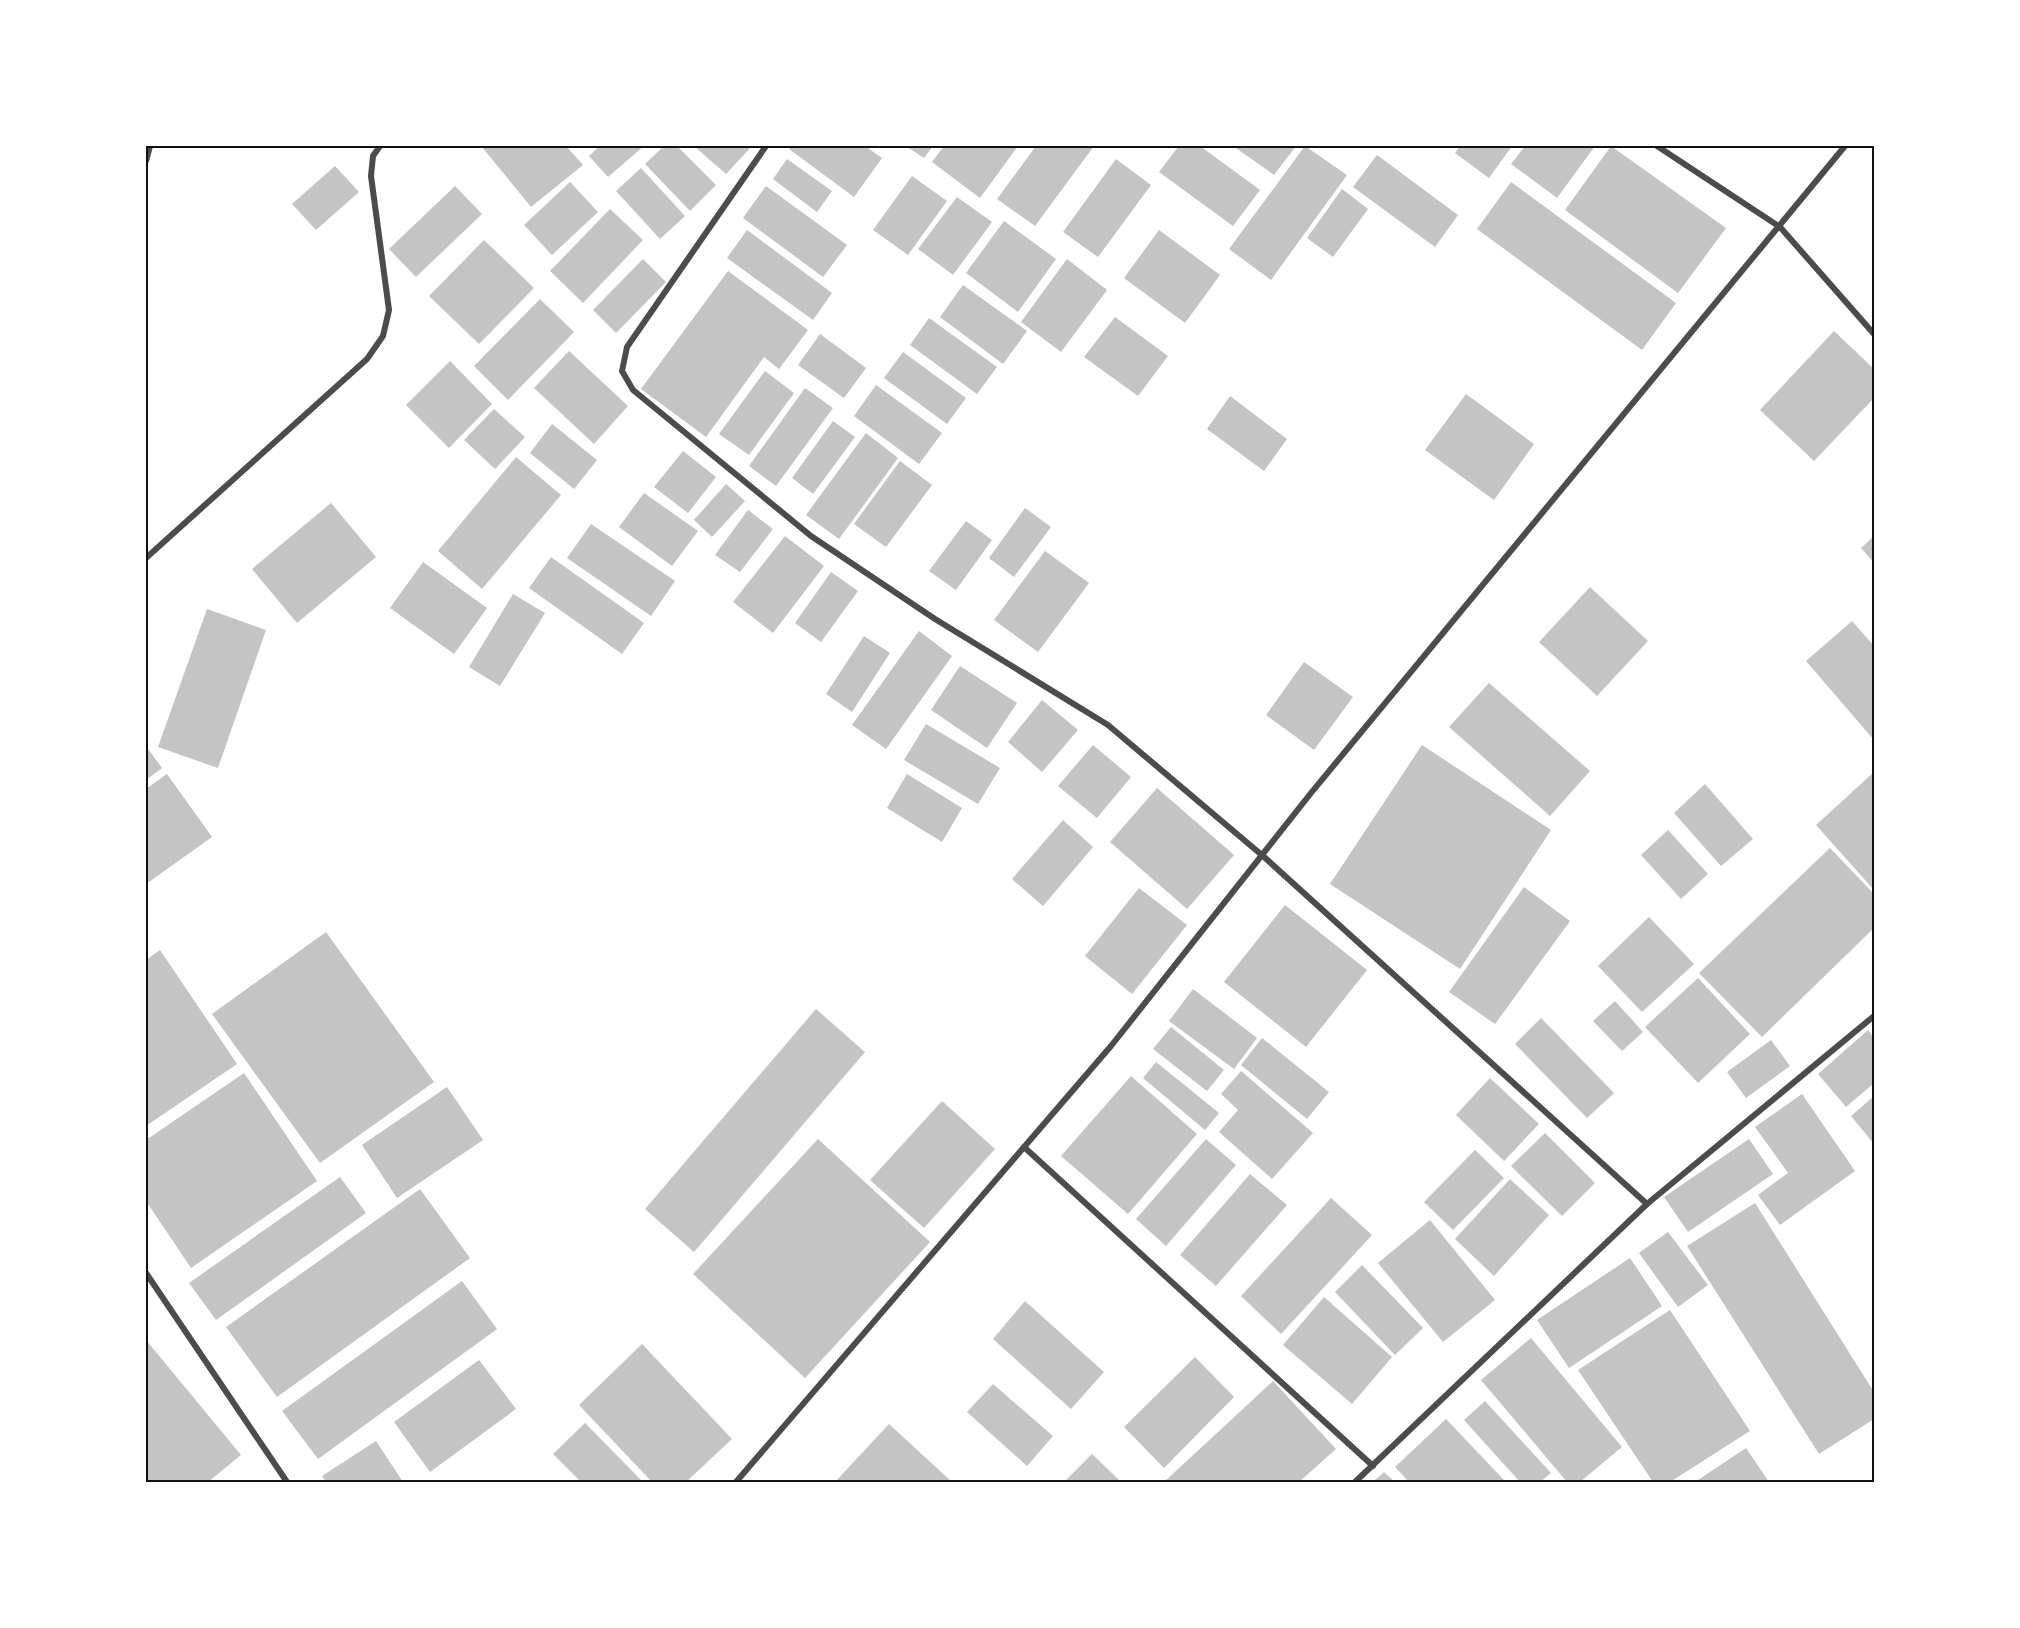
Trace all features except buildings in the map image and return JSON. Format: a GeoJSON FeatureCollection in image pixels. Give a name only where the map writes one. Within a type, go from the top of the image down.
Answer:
{"type":"FeatureCollection","features":[{"type":"Feature","properties":{"kind":"street"},"geometry":{"type":"LineString","coordinates":[[146,161],[150,146]]}},
{"type":"Feature","properties":{"kind":"street"},"geometry":{"type":"LineString","coordinates":[[146,558],[367,359],[383,336],[389,310],[371,176],[373,156],[380,146]]}},
{"type":"Feature","properties":{"kind":"street"},"geometry":{"type":"LineString","coordinates":[[766,146],[627,347],[622,371],[633,390],[811,536],[935,619],[1108,725],[1263,856],[1647,1204]]}},
{"type":"Feature","properties":{"kind":"street"},"geometry":{"type":"LineString","coordinates":[[1657,146],[1780,227],[1875,334]]}},
{"type":"Feature","properties":{"kind":"street"},"geometry":{"type":"LineString","coordinates":[[736,1482],[1111,1046],[1311,793],[1845,146]]}},
{"type":"Feature","properties":{"kind":"street"},"geometry":{"type":"LineString","coordinates":[[1355,1482],[1647,1204],[1875,1016]]}},
{"type":"Feature","properties":{"kind":"street"},"geometry":{"type":"LineString","coordinates":[[1024,1147],[1372,1466]]}},
{"type":"Feature","properties":{"kind":"street"},"geometry":{"type":"LineString","coordinates":[[146,1273],[287,1482]]}}]}
